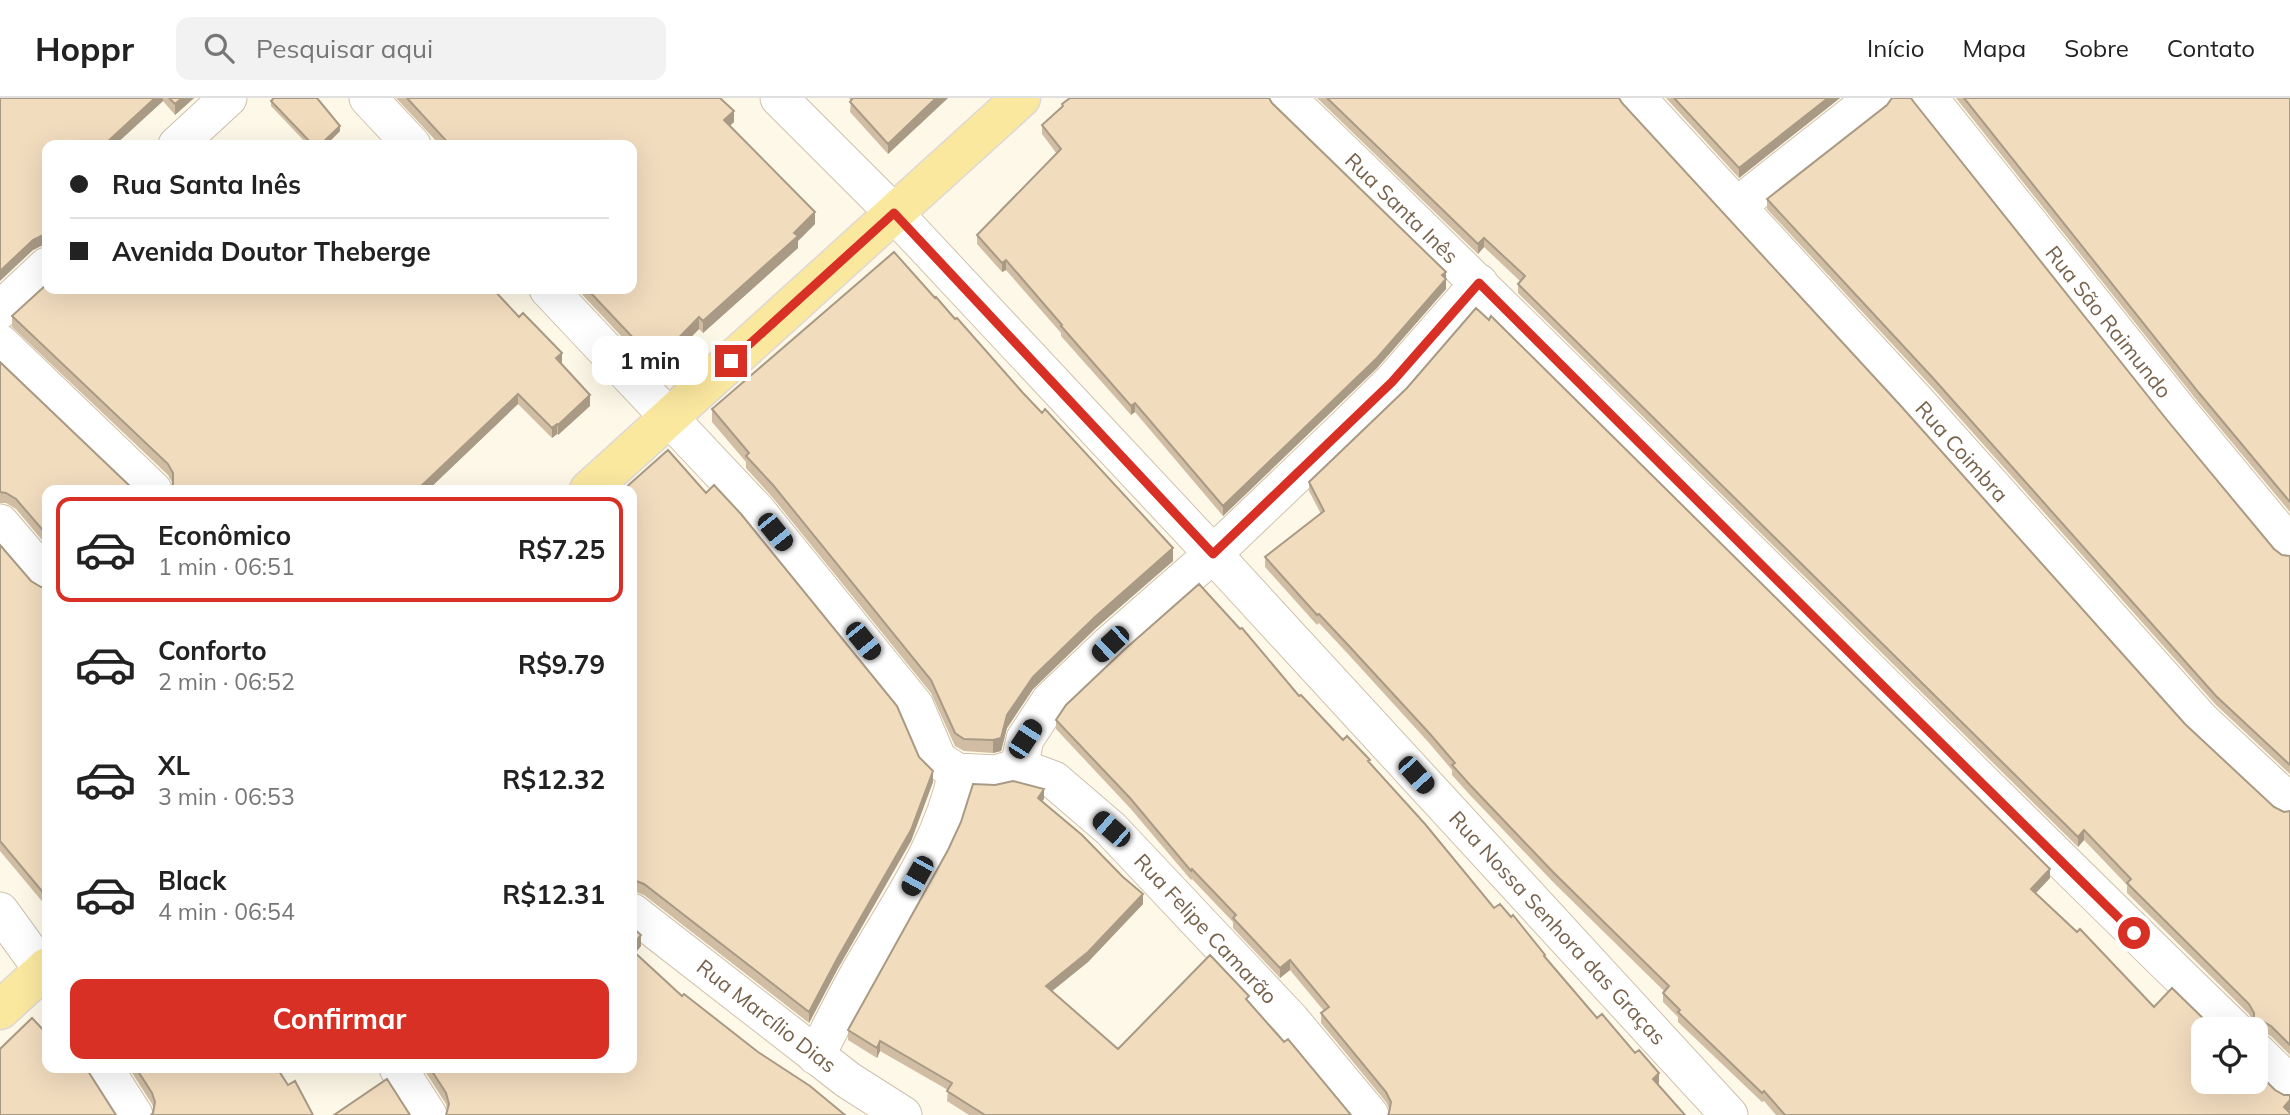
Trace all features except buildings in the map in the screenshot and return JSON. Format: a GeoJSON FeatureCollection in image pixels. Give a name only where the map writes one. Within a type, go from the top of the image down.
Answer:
{"type":"FeatureCollection","features":[{"type":"Feature","properties":{"kind":"main road"},"geometry":{"type":"LineString","coordinates":[[595,485],[1021,98]]}},
{"type":"Feature","properties":{"kind":"main road"},"geometry":{"type":"LineString","coordinates":[[0,1010],[42,974]]}},
{"type":"Feature","properties":{"kind":"street"},"geometry":{"type":"LineString","coordinates":[[182,140],[228,98]]}},
{"type":"Feature","properties":{"kind":"street"},"geometry":{"type":"LineString","coordinates":[[368,98],[407,140]]}},
{"type":"Feature","properties":{"kind":"street","name":"Rua Santa Inês"},"geometry":{"type":"LineString","coordinates":[[1287,98],[1479,283],[1884,687],[2222,1017]]}},
{"type":"Feature","properties":{"kind":"street","name":"Rua Coimbra"},"geometry":{"type":"LineString","coordinates":[[1637,98],[1916,401],[2201,720],[2288,801]]}},
{"type":"Feature","properties":{"kind":"street"},"geometry":{"type":"LineString","coordinates":[[1737,206],[1874,98]]}},
{"type":"Feature","properties":{"kind":"street","name":"Rua São Raimundo"},"geometry":{"type":"LineString","coordinates":[[1929,98],[2183,416],[2290,545]]}},
{"type":"Feature","properties":{"kind":"street","name":"Rua Nossa Senhora das Graças"},"geometry":{"type":"LineString","coordinates":[[794,104],[1729,1115]]}},
{"type":"Feature","properties":{"kind":"street"},"geometry":{"type":"LineString","coordinates":[[0,310],[42,271]]}},
{"type":"Feature","properties":{"kind":"street"},"geometry":{"type":"LineString","coordinates":[[553,294],[757,511],[915,706],[938,760],[957,772],[996,774],[1022,753],[1049,701],[1213,554],[1392,382],[1479,283]]}},
{"type":"Feature","properties":{"kind":"street"},"geometry":{"type":"LineString","coordinates":[[0,343],[148,485]]}},
{"type":"Feature","properties":{"kind":"street"},"geometry":{"type":"LineString","coordinates":[[0,523],[42,572]]}},
{"type":"Feature","properties":{"kind":"street","name":"Rua Felipe Camarão"},"geometry":{"type":"LineString","coordinates":[[1022,753],[1111,829],[1291,1020],[1370,1115]]}},
{"type":"Feature","properties":{"kind":"street"},"geometry":{"type":"LineString","coordinates":[[817,1056],[861,970],[929,855],[952,798],[957,772]]}},
{"type":"Feature","properties":{"kind":"street"},"geometry":{"type":"LineString","coordinates":[[0,911],[42,966]]}},
{"type":"Feature","properties":{"kind":"street","name":"Rua Marcílio Dias"},"geometry":{"type":"LineString","coordinates":[[637,916],[817,1056],[881,1110]]}},
{"type":"Feature","properties":{"kind":"street"},"geometry":{"type":"LineString","coordinates":[[2268,1063],[2290,1084]]}},
{"type":"Feature","properties":{"kind":"street"},"geometry":{"type":"LineString","coordinates":[[107,1073],[134,1115]]}},
{"type":"Feature","properties":{"kind":"street"},"geometry":{"type":"LineString","coordinates":[[401,1073],[428,1115]]}},
{"type":"Feature","properties":{"kind":"route"},"geometry":{"type":"LineString","coordinates":[[731,361],[894,213],[1213,554],[1392,382],[1479,283],[2134,933]]}}]}
